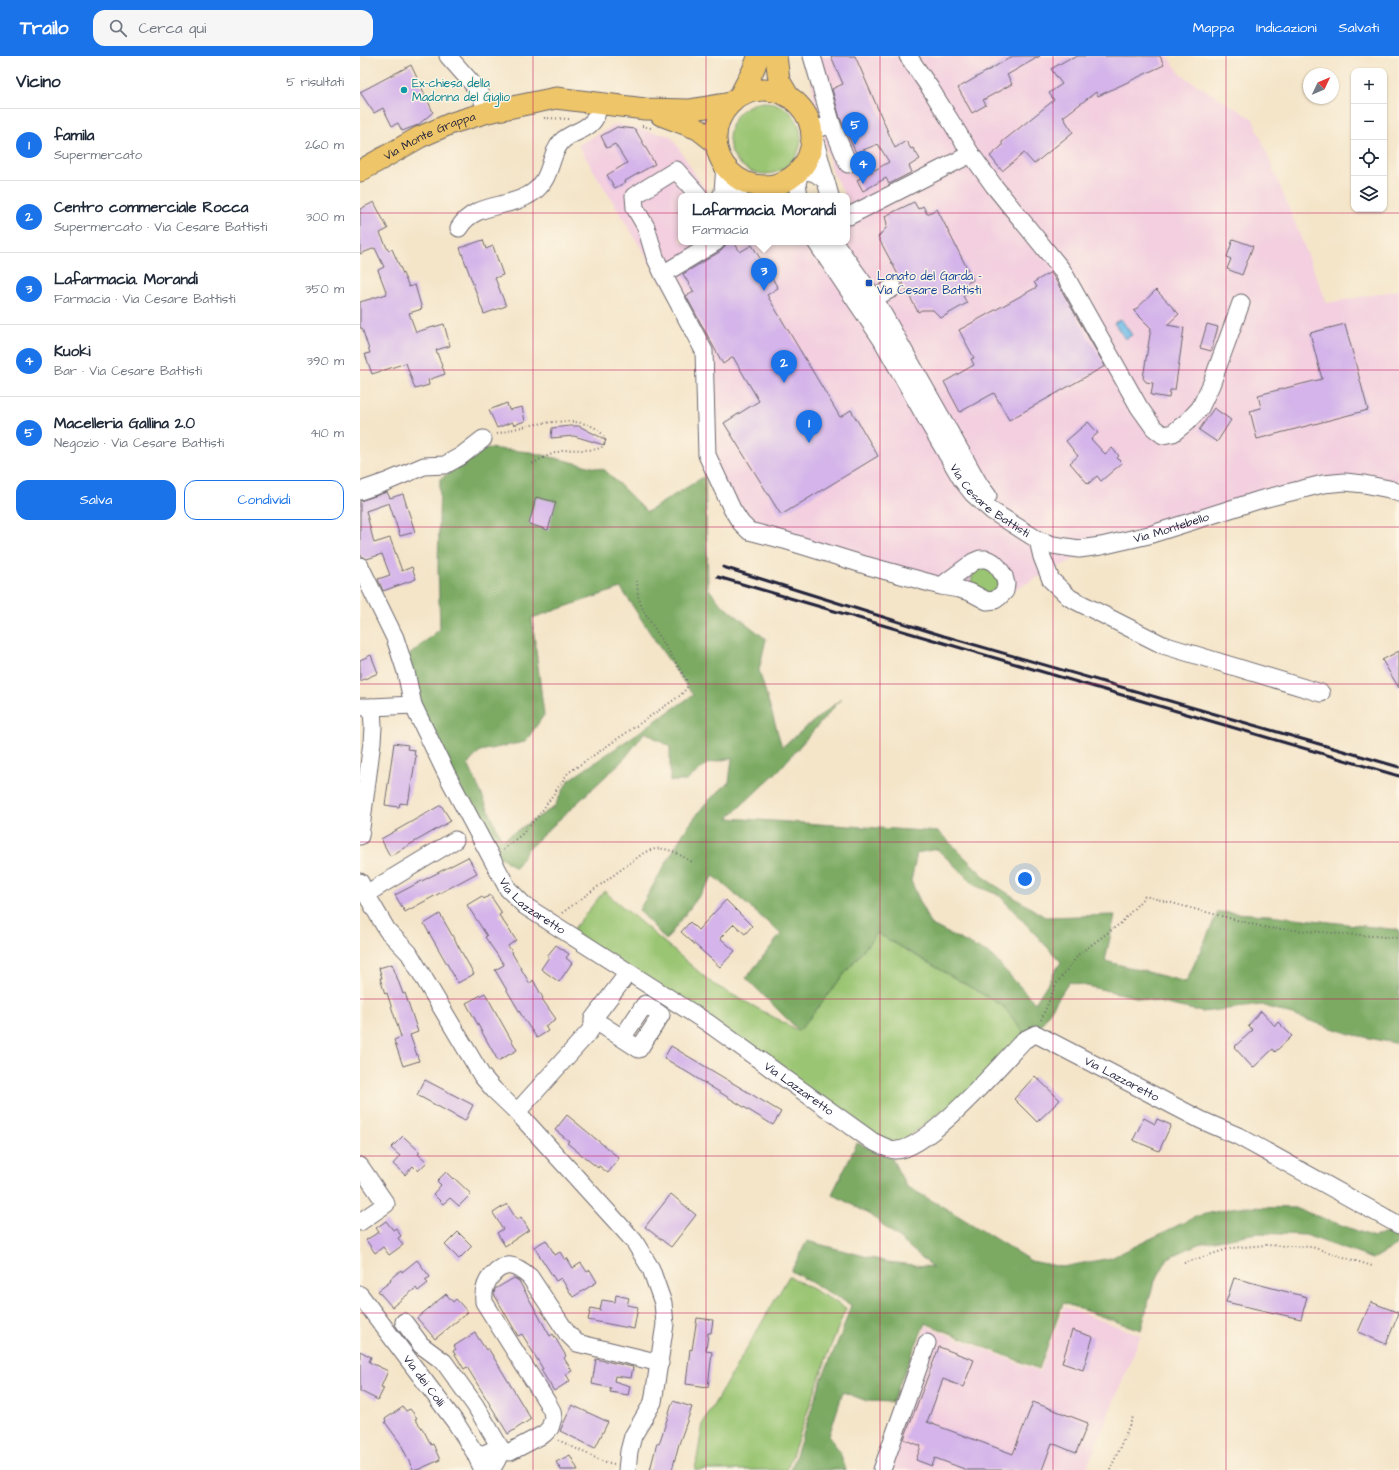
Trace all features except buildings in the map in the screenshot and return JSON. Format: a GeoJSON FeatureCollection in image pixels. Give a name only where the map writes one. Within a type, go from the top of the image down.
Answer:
{"type":"FeatureCollection","features":[{"type":"Feature","properties":{"kind":"main road"},"geometry":{"type":"LineString","coordinates":[[735,100],[753,91],[773,91],[789,97],[799,105],[807,115],[813,134],[807,160],[800,170],[791,178],[780,184],[773,191],[755,186],[740,190],[732,174],[724,166],[719,155],[716,143],[716,132],[724,111],[735,100],[748,79],[754,72],[773,57],[779,80],[789,97]]}},
{"type":"Feature","properties":{"kind":"main road","name":"Via Monte Grappa"},"geometry":{"type":"LineString","coordinates":[[360,171],[420,137],[452,123],[488,112],[556,98],[645,109],[690,110],[735,100]]}},
{"type":"Feature","properties":{"kind":"main road","name":"Via Monte Grappa"},"geometry":{"type":"LineString","coordinates":[[645,109],[698,129],[716,143]]}},
{"type":"Feature","properties":{"kind":"street"},"geometry":{"type":"LineString","coordinates":[[448,56],[478,90],[488,112]]}},
{"type":"Feature","properties":{"kind":"street"},"geometry":{"type":"LineString","coordinates":[[812,56],[832,125],[848,164]]}},
{"type":"Feature","properties":{"kind":"street"},"geometry":{"type":"LineString","coordinates":[[908,56],[930,88],[971,154],[994,186],[1062,270],[1139,407],[1154,428],[1164,435],[1173,433],[1188,421],[1200,408],[1211,385],[1241,303]]}},
{"type":"Feature","properties":{"kind":"street"},"geometry":{"type":"LineString","coordinates":[[459,228],[469,215],[490,207],[512,202],[531,194],[542,185],[551,167],[556,149],[563,140],[584,128],[595,119],[599,103]]}},
{"type":"Feature","properties":{"kind":"street"},"geometry":{"type":"LineString","coordinates":[[828,188],[813,134],[819,128],[832,125]]}},
{"type":"Feature","properties":{"kind":"street"},"geometry":{"type":"LineString","coordinates":[[850,216],[971,154]]}},
{"type":"Feature","properties":{"kind":"street"},"geometry":{"type":"LineString","coordinates":[[722,193],[724,166]]}},
{"type":"Feature","properties":{"kind":"street"},"geometry":{"type":"LineString","coordinates":[[696,193],[676,170],[634,196],[635,208],[646,227],[655,257],[663,274],[704,351],[707,455],[732,509],[741,523],[749,531],[941,586]]}},
{"type":"Feature","properties":{"kind":"street"},"geometry":{"type":"LineString","coordinates":[[798,193],[797,183],[800,170],[815,173],[828,188]]}},
{"type":"Feature","properties":{"kind":"street"},"geometry":{"type":"LineString","coordinates":[[663,274],[711,245]]}},
{"type":"Feature","properties":{"kind":"street"},"geometry":{"type":"LineString","coordinates":[[835,248],[836,262],[862,298],[874,298],[893,288]]}},
{"type":"Feature","properties":{"kind":"street","name":"Via Cesare Battisti"},"geometry":{"type":"LineString","coordinates":[[835,248],[855,301],[882,340],[962,480],[973,494],[992,511],[1020,529]]}},
{"type":"Feature","properties":{"kind":"street","name":"Via Cesare Battisti"},"geometry":{"type":"LineString","coordinates":[[874,298],[979,484],[993,503],[1020,529]]}},
{"type":"Feature","properties":{"kind":"street"},"geometry":{"type":"LineString","coordinates":[[360,491],[424,466],[444,465],[461,456],[483,439]]}},
{"type":"Feature","properties":{"kind":"street","name":"Via Montebello"},"geometry":{"type":"LineString","coordinates":[[1020,529],[1038,540],[1053,545],[1079,549],[1101,546],[1149,535],[1259,500],[1322,484],[1345,482],[1396,488]]}},
{"type":"Feature","properties":{"kind":"street"},"geometry":{"type":"LineString","coordinates":[[1038,540],[1042,557],[1051,580],[1070,598],[1163,645],[1321,693]]}},
{"type":"Feature","properties":{"kind":"street","name":"Via Lazzaretto"},"geometry":{"type":"LineString","coordinates":[[360,566],[395,638],[406,672],[413,705],[446,773],[508,890],[525,906],[708,1024],[858,1132],[882,1146],[895,1150],[905,1148],[920,1140],[944,1122],[1024,1040],[1036,1034],[1201,1120],[1238,1136],[1399,1225]]}},
{"type":"Feature","properties":{"kind":"street"},"geometry":{"type":"LineString","coordinates":[[360,836],[373,727],[366,707],[413,705]]}},
{"type":"Feature","properties":{"kind":"street"},"geometry":{"type":"LineString","coordinates":[[455,840],[363,888],[387,930],[409,952],[482,1076],[517,1112],[634,1241],[651,1269],[663,1302],[665,1324],[653,1402],[633,1436],[627,1468]]}},
{"type":"Feature","properties":{"kind":"street"},"geometry":{"type":"LineString","coordinates":[[517,1112],[589,1032],[593,1026],[593,1019],[628,973]]}},
{"type":"Feature","properties":{"kind":"street"},"geometry":{"type":"LineString","coordinates":[[593,1026],[597,1024],[602,1025],[622,1038]]}},
{"type":"Feature","properties":{"kind":"street"},"geometry":{"type":"LineString","coordinates":[[360,1166],[386,1204],[360,1222]]}},
{"type":"Feature","properties":{"kind":"street"},"geometry":{"type":"LineString","coordinates":[[496,1446],[510,1452],[545,1433],[550,1428],[553,1418],[552,1411],[484,1302],[484,1289],[489,1279],[499,1267],[514,1267],[523,1270],[530,1277],[567,1334],[577,1343],[660,1363]]}},
{"type":"Feature","properties":{"kind":"street","name":"Via dei Colli"},"geometry":{"type":"LineString","coordinates":[[360,1295],[456,1424],[480,1463]]}},
{"type":"Feature","properties":{"kind":"street"},"geometry":{"type":"LineString","coordinates":[[404,1322],[421,1345],[444,1362],[475,1405],[496,1446],[494,1466],[490,1470]]}},
{"type":"Feature","properties":{"kind":"street"},"geometry":{"type":"LineString","coordinates":[[882,1470],[927,1343]]}},
{"type":"Feature","properties":{"kind":"street"},"geometry":{"type":"LineString","coordinates":[[480,1463],[496,1446]]}},
{"type":"Feature","properties":{"kind":"path"},"geometry":{"type":"LineString","coordinates":[[483,439],[514,428],[566,421],[581,422],[597,429],[604,435],[604,445],[598,449],[566,450],[547,456],[530,465]]}},
{"type":"Feature","properties":{"kind":"path"},"geometry":{"type":"LineString","coordinates":[[492,859],[522,834],[539,816],[568,773],[681,695],[688,686],[686,679],[643,610],[638,596],[637,581]]}},
{"type":"Feature","properties":{"kind":"path"},"geometry":{"type":"LineString","coordinates":[[550,922],[645,852],[652,849],[661,848],[671,850],[692,862]]}},
{"type":"Feature","properties":{"kind":"path"},"geometry":{"type":"LineString","coordinates":[[1036,1034],[1056,984],[1079,954],[1122,923],[1145,896],[1267,928],[1399,938]]}},
{"type":"Feature","properties":{"kind":"path"},"geometry":{"type":"LineString","coordinates":[[1184,1262],[1231,1248],[1266,1245],[1312,1247],[1372,1266]]}},
{"type":"Feature","properties":{"kind":"path"},"geometry":{"type":"LineString","coordinates":[[1110,1470],[1133,1417]]}},
{"type":"Feature","properties":{"kind":"path"},"geometry":{"type":"LineString","coordinates":[[545,1433],[549,1437],[602,1461],[627,1468]]}},
{"type":"Feature","properties":{"kind":"shaded area"},"geometry":{"type":"Polygon","coordinates":[[[809,56],[1168,56],[1181,75],[1253,119],[1327,303],[1399,290],[1399,493],[1345,482],[1101,546],[999,597],[749,531],[707,455],[704,351],[578,145],[616,124],[671,136],[707,193],[678,193],[678,245],[850,245],[850,222],[852,209],[850,205],[850,193],[843,193],[833,173],[814,104],[809,56]]]}},
{"type":"Feature","properties":{"kind":"shaded area"},"geometry":{"type":"Polygon","coordinates":[[[1064,1307],[1141,1335],[1086,1470],[873,1470],[926,1326],[1040,1372],[1064,1307]]]}},
{"type":"Feature","properties":{"kind":"green space"},"geometry":{"type":"Polygon","coordinates":[[[765,102],[785,108],[795,118],[801,138],[795,158],[785,168],[765,174],[745,168],[735,158],[729,138],[735,118],[745,108],[765,102]]]}},
{"type":"Feature","properties":{"kind":"green space"},"geometry":{"type":"Polygon","coordinates":[[[487,448],[530,452],[605,470],[647,512],[705,476],[708,588],[720,603],[766,639],[759,670],[782,747],[841,699],[779,770],[728,818],[939,832],[990,882],[1045,917],[1115,915],[1105,961],[1186,982],[1218,912],[1269,915],[1399,930],[1399,1044],[1350,1034],[1262,1005],[1202,1012],[1069,982],[1039,1028],[1024,1033],[1003,1006],[877,933],[799,1031],[746,978],[781,934],[714,876],[666,940],[639,910],[684,832],[705,804],[729,782],[732,758],[708,763],[686,781],[670,781],[670,747],[645,732],[625,758],[527,850],[515,868],[490,848],[422,709],[407,657],[440,629],[438,567],[440,479],[487,448]],[[621,588],[532,618],[544,715],[525,742],[480,751],[468,764],[502,840],[554,807],[568,781],[693,695],[621,588]],[[937,849],[917,853],[911,881],[930,924],[991,955],[1035,1003],[1061,962],[999,895],[976,886],[937,849]]]}},
{"type":"Feature","properties":{"kind":"green space"},"geometry":{"type":"Polygon","coordinates":[[[981,566],[990,566],[1000,585],[989,595],[972,587],[971,580],[973,575],[981,566]]]}},
{"type":"Feature","properties":{"kind":"green space"},"geometry":{"type":"Polygon","coordinates":[[[604,891],[713,984],[799,1031],[877,933],[1003,1006],[1024,1033],[964,1095],[901,1142],[885,1141],[572,931],[604,891]]]}},
{"type":"Feature","properties":{"kind":"green space"},"geometry":{"type":"Polygon","coordinates":[[[857,1143],[891,1157],[906,1186],[952,1212],[1031,1261],[1062,1267],[1111,1258],[1197,1216],[1237,1207],[1295,1208],[1374,1237],[1397,1230],[1399,1232],[1399,1244],[1373,1259],[1305,1235],[1257,1233],[1198,1244],[1168,1258],[1153,1285],[1141,1330],[1063,1303],[1039,1369],[925,1323],[892,1402],[867,1401],[843,1392],[829,1436],[840,1452],[846,1470],[791,1470],[822,1378],[842,1332],[851,1305],[791,1271],[807,1241],[887,1262],[933,1267],[871,1215],[832,1194],[857,1143]]]}},
{"type":"Feature","properties":{"kind":"green space"},"geometry":{"type":"Polygon","coordinates":[[[789,1276],[846,1308],[829,1351],[787,1470],[695,1470],[703,1423],[789,1276]]]}},
{"type":"Feature","properties":{"kind":"water"},"geometry":{"type":"Polygon","coordinates":[[[1121,319],[1132,335],[1125,339],[1114,323],[1121,319]]]}},
{"type":"Feature","properties":{"kind":"railway"},"geometry":{"type":"LineString","coordinates":[[723,567],[944,636],[1399,767]]}},
{"type":"Feature","properties":{"kind":"railway"},"geometry":{"type":"LineString","coordinates":[[718,577],[1399,776]]}},
{"type":"Feature","properties":{"kind":"place","name":"Ex-chiesa della Madonna del Giglio"},"geometry":{"type":"Point","coordinates":[404,90]}},
{"type":"Feature","properties":{"kind":"place","name":"Macelleria Gallina 2.0"},"geometry":{"type":"Point","coordinates":[855,145]}},
{"type":"Feature","properties":{"kind":"place","name":"Kuoki"},"geometry":{"type":"Point","coordinates":[863,184]}},
{"type":"Feature","properties":{"kind":"place","name":"Lonato del Garda - Via Cesare Battisti"},"geometry":{"type":"Point","coordinates":[869,283]}},
{"type":"Feature","properties":{"kind":"place","name":"Lafarmacia. Morandi"},"geometry":{"type":"Point","coordinates":[764,291]}},
{"type":"Feature","properties":{"kind":"place","name":"Centro commerciale Rocca"},"geometry":{"type":"Point","coordinates":[784,383]}},
{"type":"Feature","properties":{"kind":"place","name":"famila"},"geometry":{"type":"Point","coordinates":[809,443]}}]}
